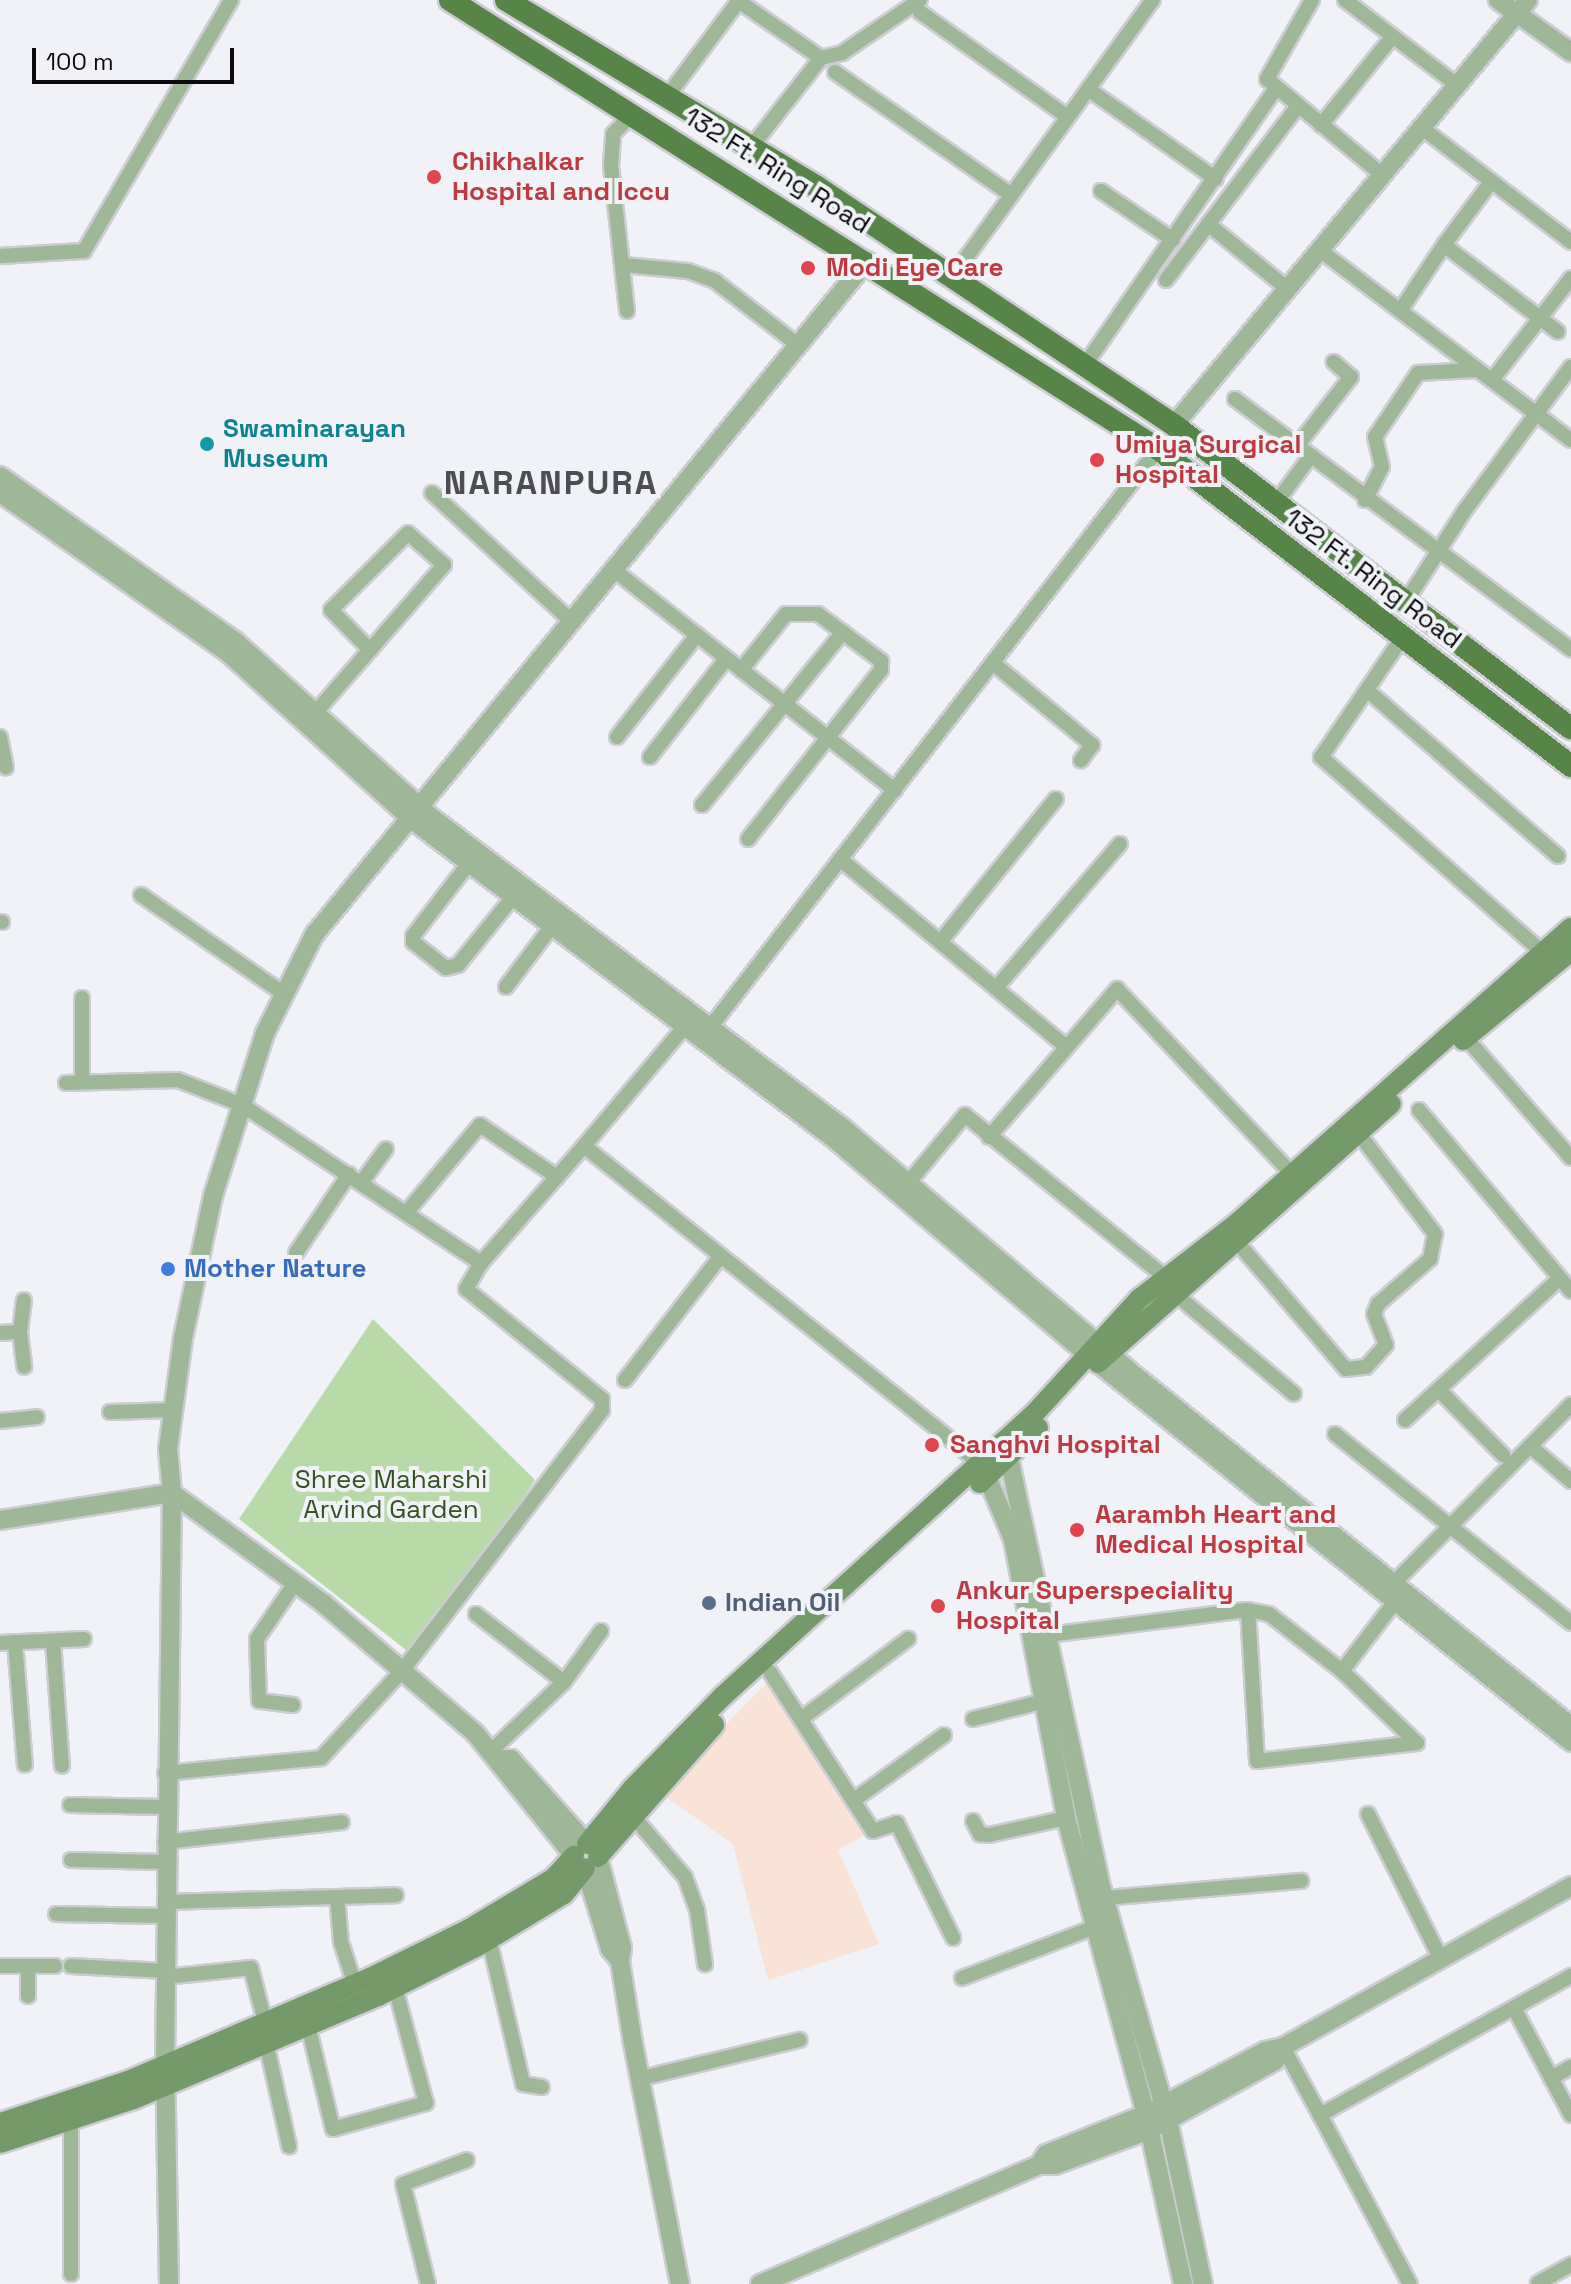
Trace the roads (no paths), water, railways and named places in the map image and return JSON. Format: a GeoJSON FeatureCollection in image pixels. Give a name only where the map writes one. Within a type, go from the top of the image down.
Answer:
{"type":"FeatureCollection","features":[{"type":"Feature","properties":{"kind":"main road","name":"132 Ft. Ring Road"},"geometry":{"type":"LineString","coordinates":[[450,0],[867,261],[1158,449],[1571,766]]}},
{"type":"Feature","properties":{"kind":"main road","name":"132 Ft. Ring Road"},"geometry":{"type":"LineString","coordinates":[[506,0],[666,98],[752,146],[1083,368],[1174,425],[1571,728]]}},
{"type":"Feature","properties":{"kind":"main road"},"geometry":{"type":"LineString","coordinates":[[265,2032],[308,2025],[395,1987],[489,1939],[564,1894],[632,1789],[723,1696],[1008,1448],[1098,1354],[1170,1285],[1571,928]]}},
{"type":"Feature","properties":{"kind":"main road"},"geometry":{"type":"LineString","coordinates":[[1170,1285],[1237,1242],[1466,1038],[1571,951]]}},
{"type":"Feature","properties":{"kind":"main road"},"geometry":{"type":"LineString","coordinates":[[0,2143],[71,2120],[265,2032],[469,1929],[554,1878],[586,1856],[632,1815],[770,1672],[984,1469]]}},
{"type":"Feature","properties":{"kind":"main road"},"geometry":{"type":"LineString","coordinates":[[0,2123],[165,2075]]}},
{"type":"Feature","properties":{"kind":"street"},"geometry":{"type":"LineString","coordinates":[[0,256],[84,251],[231,0]]}},
{"type":"Feature","properties":{"kind":"street"},"geometry":{"type":"LineString","coordinates":[[950,280],[1153,0]]}},
{"type":"Feature","properties":{"kind":"street"},"geometry":{"type":"LineString","coordinates":[[1312,0],[1267,79],[1374,168]]}},
{"type":"Feature","properties":{"kind":"street"},"geometry":{"type":"LineString","coordinates":[[1345,0],[1457,85]]}},
{"type":"Feature","properties":{"kind":"street"},"geometry":{"type":"LineString","coordinates":[[1498,0],[1522,7],[1571,52]]}},
{"type":"Feature","properties":{"kind":"street"},"geometry":{"type":"LineString","coordinates":[[666,98],[737,2],[821,58]]}},
{"type":"Feature","properties":{"kind":"street"},"geometry":{"type":"LineString","coordinates":[[752,146],[821,58],[842,53],[920,6],[1068,117]]}},
{"type":"Feature","properties":{"kind":"street"},"geometry":{"type":"LineString","coordinates":[[1174,425],[1522,7]]}},
{"type":"Feature","properties":{"kind":"street"},"geometry":{"type":"LineString","coordinates":[[1321,125],[1393,36]]}},
{"type":"Feature","properties":{"kind":"street"},"geometry":{"type":"LineString","coordinates":[[835,72],[1011,195]]}},
{"type":"Feature","properties":{"kind":"street"},"geometry":{"type":"LineString","coordinates":[[1083,368],[1276,88]]}},
{"type":"Feature","properties":{"kind":"street"},"geometry":{"type":"LineString","coordinates":[[1088,89],[1216,179]]}},
{"type":"Feature","properties":{"kind":"street"},"geometry":{"type":"LineString","coordinates":[[1166,280],[1298,106]]}},
{"type":"Feature","properties":{"kind":"street"},"geometry":{"type":"LineString","coordinates":[[627,311],[611,166],[613,134],[633,113]]}},
{"type":"Feature","properties":{"kind":"street"},"geometry":{"type":"LineString","coordinates":[[1422,128],[1571,242]]}},
{"type":"Feature","properties":{"kind":"street"},"geometry":{"type":"LineString","coordinates":[[1400,311],[1491,182]]}},
{"type":"Feature","properties":{"kind":"street"},"geometry":{"type":"LineString","coordinates":[[1101,191],[1173,240]]}},
{"type":"Feature","properties":{"kind":"street"},"geometry":{"type":"LineString","coordinates":[[1208,224],[1289,290]]}},
{"type":"Feature","properties":{"kind":"street"},"geometry":{"type":"LineString","coordinates":[[1444,245],[1558,332]]}},
{"type":"Feature","properties":{"kind":"street"},"geometry":{"type":"LineString","coordinates":[[1321,251],[1571,440]]}},
{"type":"Feature","properties":{"kind":"street"},"geometry":{"type":"LineString","coordinates":[[169,2284],[165,1773],[172,1493],[168,1449],[213,1196],[265,1033],[314,935],[867,261]]}},
{"type":"Feature","properties":{"kind":"street"},"geometry":{"type":"LineString","coordinates":[[624,265],[688,271],[715,281],[799,346]]}},
{"type":"Feature","properties":{"kind":"street"},"geometry":{"type":"LineString","coordinates":[[1492,380],[1571,278]]}},
{"type":"Feature","properties":{"kind":"street"},"geometry":{"type":"LineString","coordinates":[[1297,446],[1351,377],[1334,362]]}},
{"type":"Feature","properties":{"kind":"street"},"geometry":{"type":"LineString","coordinates":[[1405,603],[1571,367]]}},
{"type":"Feature","properties":{"kind":"street"},"geometry":{"type":"LineString","coordinates":[[1365,500],[1382,467],[1375,437],[1418,373],[1478,370]]}},
{"type":"Feature","properties":{"kind":"street"},"geometry":{"type":"LineString","coordinates":[[1235,399],[1437,554],[1566,645],[1571,627]]}},
{"type":"Feature","properties":{"kind":"street"},"geometry":{"type":"LineString","coordinates":[[706,1033],[1158,449]]}},
{"type":"Feature","properties":{"kind":"street"},"geometry":{"type":"LineString","coordinates":[[1276,503],[1310,457]]}},
{"type":"Feature","properties":{"kind":"street"},"geometry":{"type":"LineString","coordinates":[[0,476],[235,641],[315,713],[469,863],[908,1183],[1098,1354]]}},
{"type":"Feature","properties":{"kind":"street"},"geometry":{"type":"LineString","coordinates":[[0,493],[227,652],[414,812],[689,1022]]}},
{"type":"Feature","properties":{"kind":"street"},"geometry":{"type":"LineString","coordinates":[[432,493],[570,620]]}},
{"type":"Feature","properties":{"kind":"street"},"geometry":{"type":"LineString","coordinates":[[315,713],[370,650],[444,565],[408,533],[331,610],[370,650]]}},
{"type":"Feature","properties":{"kind":"street"},"geometry":{"type":"LineString","coordinates":[[614,570],[895,790]]}},
{"type":"Feature","properties":{"kind":"street"},"geometry":{"type":"LineString","coordinates":[[741,670],[786,614],[818,614],[881,661],[881,670],[748,839]]}},
{"type":"Feature","properties":{"kind":"street"},"geometry":{"type":"LineString","coordinates":[[702,805],[843,632]]}},
{"type":"Feature","properties":{"kind":"street"},"geometry":{"type":"LineString","coordinates":[[617,737],[697,635]]}},
{"type":"Feature","properties":{"kind":"street"},"geometry":{"type":"LineString","coordinates":[[1402,638],[1321,757],[1543,953]]}},
{"type":"Feature","properties":{"kind":"street"},"geometry":{"type":"LineString","coordinates":[[650,757],[726,659]]}},
{"type":"Feature","properties":{"kind":"street"},"geometry":{"type":"LineString","coordinates":[[993,663],[1092,745],[1081,760]]}},
{"type":"Feature","properties":{"kind":"street"},"geometry":{"type":"LineString","coordinates":[[1367,690],[1558,856]]}},
{"type":"Feature","properties":{"kind":"street"},"geometry":{"type":"LineString","coordinates":[[0,737],[6,767]]}},
{"type":"Feature","properties":{"kind":"street"},"geometry":{"type":"LineString","coordinates":[[940,942],[1056,799]]}},
{"type":"Feature","properties":{"kind":"street"},"geometry":{"type":"LineString","coordinates":[[996,988],[1120,844]]}},
{"type":"Feature","properties":{"kind":"street"},"geometry":{"type":"LineString","coordinates":[[840,859],[1064,1045]]}},
{"type":"Feature","properties":{"kind":"street"},"geometry":{"type":"LineString","coordinates":[[469,863],[413,936],[413,942],[446,968],[458,965],[513,897]]}},
{"type":"Feature","properties":{"kind":"street"},"geometry":{"type":"LineString","coordinates":[[141,895],[284,994]]}},
{"type":"Feature","properties":{"kind":"street"},"geometry":{"type":"LineString","coordinates":[[506,987],[552,926]]}},
{"type":"Feature","properties":{"kind":"street"},"geometry":{"type":"LineString","coordinates":[[989,1137],[1064,1045],[1117,989],[1292,1174]]}},
{"type":"Feature","properties":{"kind":"street"},"geometry":{"type":"LineString","coordinates":[[82,998],[82,1082]]}},
{"type":"Feature","properties":{"kind":"street"},"geometry":{"type":"LineString","coordinates":[[165,1773],[321,1758],[402,1671],[604,1404],[466,1289],[481,1263],[689,1022]]}},
{"type":"Feature","properties":{"kind":"street"},"geometry":{"type":"LineString","coordinates":[[706,1033],[1571,1742]]}},
{"type":"Feature","properties":{"kind":"street"},"geometry":{"type":"LineString","coordinates":[[1466,1038],[1571,1158]]}},
{"type":"Feature","properties":{"kind":"street"},"geometry":{"type":"LineString","coordinates":[[66,1083],[178,1080],[242,1105],[481,1263]]}},
{"type":"Feature","properties":{"kind":"street"},"geometry":{"type":"LineString","coordinates":[[1419,1110],[1571,1291]]}},
{"type":"Feature","properties":{"kind":"street"},"geometry":{"type":"LineString","coordinates":[[908,1183],[965,1115],[1170,1285],[1294,1394]]}},
{"type":"Feature","properties":{"kind":"street"},"geometry":{"type":"LineString","coordinates":[[406,1213],[480,1125],[557,1177]]}},
{"type":"Feature","properties":{"kind":"street"},"geometry":{"type":"LineString","coordinates":[[1237,1242],[1346,1369],[1366,1367],[1386,1345],[1374,1314],[1378,1304],[1430,1259],[1435,1234],[1359,1134]]}},
{"type":"Feature","properties":{"kind":"street"},"geometry":{"type":"LineString","coordinates":[[584,1146],[984,1469],[1013,1539],[1066,1818],[1092,1928],[1147,2122],[1183,2284]]}},
{"type":"Feature","properties":{"kind":"street"},"geometry":{"type":"LineString","coordinates":[[296,1253],[355,1178],[386,1149]]}},
{"type":"Feature","properties":{"kind":"street"},"geometry":{"type":"LineString","coordinates":[[625,1380],[721,1256]]}},
{"type":"Feature","properties":{"kind":"street"},"geometry":{"type":"LineString","coordinates":[[1405,1420],[1559,1279]]}},
{"type":"Feature","properties":{"kind":"street"},"geometry":{"type":"LineString","coordinates":[[24,1300],[20,1332],[24,1367]]}},
{"type":"Feature","properties":{"kind":"street"},"geometry":{"type":"LineString","coordinates":[[0,1333],[20,1332]]}},
{"type":"Feature","properties":{"kind":"street"},"geometry":{"type":"LineString","coordinates":[[1440,1391],[1503,1455]]}},
{"type":"Feature","properties":{"kind":"street"},"geometry":{"type":"LineString","coordinates":[[1342,1671],[1390,1594],[1447,1526],[1571,1405]]}},
{"type":"Feature","properties":{"kind":"street"},"geometry":{"type":"LineString","coordinates":[[110,1412],[173,1410]]}},
{"type":"Feature","properties":{"kind":"street"},"geometry":{"type":"LineString","coordinates":[[0,1421],[37,1417]]}},
{"type":"Feature","properties":{"kind":"street"},"geometry":{"type":"LineString","coordinates":[[1335,1434],[1571,1623]]}},
{"type":"Feature","properties":{"kind":"street"},"geometry":{"type":"LineString","coordinates":[[1530,1446],[1571,1481]]}},
{"type":"Feature","properties":{"kind":"street"},"geometry":{"type":"LineString","coordinates":[[1008,1448],[1105,1898],[1166,2112],[1203,2284]]}},
{"type":"Feature","properties":{"kind":"street"},"geometry":{"type":"LineString","coordinates":[[0,1520],[172,1493],[295,1583],[402,1671],[495,1755],[500,1769],[586,1856],[610,1949],[620,1961],[680,2284]]}},
{"type":"Feature","properties":{"kind":"street"},"geometry":{"type":"LineString","coordinates":[[293,1705],[259,1701],[256,1667],[258,1631],[295,1583]]}},
{"type":"Feature","properties":{"kind":"street"},"geometry":{"type":"LineString","coordinates":[[1390,1594],[1571,1725]]}},
{"type":"Feature","properties":{"kind":"street"},"geometry":{"type":"LineString","coordinates":[[1048,1635],[1248,1610],[1269,1614],[1342,1671],[1417,1743],[1257,1761],[1248,1610]]}},
{"type":"Feature","properties":{"kind":"street"},"geometry":{"type":"LineString","coordinates":[[476,1614],[564,1682]]}},
{"type":"Feature","properties":{"kind":"street"},"geometry":{"type":"LineString","coordinates":[[495,1755],[564,1682],[601,1631]]}},
{"type":"Feature","properties":{"kind":"street"},"geometry":{"type":"LineString","coordinates":[[25,1765],[8,1643],[84,1639]]}},
{"type":"Feature","properties":{"kind":"street"},"geometry":{"type":"LineString","coordinates":[[801,1719],[908,1639]]}},
{"type":"Feature","properties":{"kind":"street"},"geometry":{"type":"LineString","coordinates":[[53,1641],[62,1766]]}},
{"type":"Feature","properties":{"kind":"street"},"geometry":{"type":"LineString","coordinates":[[770,1672],[873,1831],[897,1823],[953,1938]]}},
{"type":"Feature","properties":{"kind":"street"},"geometry":{"type":"LineString","coordinates":[[973,1719],[1044,1701]]}},
{"type":"Feature","properties":{"kind":"street"},"geometry":{"type":"LineString","coordinates":[[854,1800],[944,1735]]}},
{"type":"Feature","properties":{"kind":"street"},"geometry":{"type":"LineString","coordinates":[[70,1805],[165,1807]]}},
{"type":"Feature","properties":{"kind":"street"},"geometry":{"type":"LineString","coordinates":[[1368,1814],[1441,1959]]}},
{"type":"Feature","properties":{"kind":"street"},"geometry":{"type":"LineString","coordinates":[[632,1815],[685,1877],[697,1910],[705,1964]]}},
{"type":"Feature","properties":{"kind":"street"},"geometry":{"type":"LineString","coordinates":[[973,1821],[980,1834],[989,1835],[1066,1818]]}},
{"type":"Feature","properties":{"kind":"street"},"geometry":{"type":"LineString","coordinates":[[165,1842],[342,1822]]}},
{"type":"Feature","properties":{"kind":"street"},"geometry":{"type":"LineString","coordinates":[[71,1860],[165,1862]]}},
{"type":"Feature","properties":{"kind":"street"},"geometry":{"type":"LineString","coordinates":[[1105,1898],[1301,1881]]}},
{"type":"Feature","properties":{"kind":"street"},"geometry":{"type":"LineString","coordinates":[[760,2284],[1039,2165],[1055,2165],[1147,2122],[1265,2051],[1283,2047],[1571,1886]]}},
{"type":"Feature","properties":{"kind":"street"},"geometry":{"type":"LineString","coordinates":[[56,1914],[396,1895]]}},
{"type":"Feature","properties":{"kind":"street"},"geometry":{"type":"LineString","coordinates":[[337,1897],[341,1942],[355,1985]]}},
{"type":"Feature","properties":{"kind":"street"},"geometry":{"type":"LineString","coordinates":[[962,1978],[1092,1928]]}},
{"type":"Feature","properties":{"kind":"street"},"geometry":{"type":"LineString","coordinates":[[489,1939],[523,2084],[542,2087]]}},
{"type":"Feature","properties":{"kind":"street"},"geometry":{"type":"LineString","coordinates":[[0,1966],[63,1966],[165,1974],[251,1968],[289,2146]]}},
{"type":"Feature","properties":{"kind":"street"},"geometry":{"type":"LineString","coordinates":[[28,1966],[28,1996]]}},
{"type":"Feature","properties":{"kind":"street"},"geometry":{"type":"LineString","coordinates":[[1320,2115],[1571,1976]]}},
{"type":"Feature","properties":{"kind":"street"},"geometry":{"type":"LineString","coordinates":[[308,2025],[333,2129],[426,2103],[395,1987]]}},
{"type":"Feature","properties":{"kind":"street"},"geometry":{"type":"LineString","coordinates":[[1514,2008],[1571,2115]]}},
{"type":"Feature","properties":{"kind":"street"},"geometry":{"type":"LineString","coordinates":[[642,2078],[799,2040]]}},
{"type":"Feature","properties":{"kind":"street"},"geometry":{"type":"LineString","coordinates":[[1283,2047],[1410,2284]]}},
{"type":"Feature","properties":{"kind":"street"},"geometry":{"type":"LineString","coordinates":[[1551,2078],[1571,2067]]}},
{"type":"Feature","properties":{"kind":"street"},"geometry":{"type":"LineString","coordinates":[[71,2120],[71,2274]]}},
{"type":"Feature","properties":{"kind":"street"},"geometry":{"type":"LineString","coordinates":[[428,2284],[403,2184],[467,2160]]}},
{"type":"Feature","properties":{"kind":"street"},"geometry":{"type":"LineString","coordinates":[[1537,2284],[1571,2265]]}},
{"type":"Feature","properties":{"kind":"place","name":"Chikhalkar Hospital and Iccu"},"geometry":{"type":"Point","coordinates":[434,177]}},
{"type":"Feature","properties":{"kind":"place","name":"Modi Eye Care"},"geometry":{"type":"Point","coordinates":[808,268]}},
{"type":"Feature","properties":{"kind":"place","name":"Swaminarayan Museum"},"geometry":{"type":"Point","coordinates":[207,444]}},
{"type":"Feature","properties":{"kind":"place","name":"Umiya Surgical Hospital"},"geometry":{"type":"Point","coordinates":[1097,460]}},
{"type":"Feature","properties":{"kind":"place","name":"Mother Nature"},"geometry":{"type":"Point","coordinates":[168,1269]}},
{"type":"Feature","properties":{"kind":"place","name":"Sanghvi Hospital"},"geometry":{"type":"Point","coordinates":[932,1445]}},
{"type":"Feature","properties":{"kind":"place","name":"Aarambh Heart and Medical Hospital"},"geometry":{"type":"Point","coordinates":[1077,1530]}},
{"type":"Feature","properties":{"kind":"place","name":"Indian Oil"},"geometry":{"type":"Point","coordinates":[709,1603]}},
{"type":"Feature","properties":{"kind":"place","name":"Ankur Superspeciality Hospital"},"geometry":{"type":"Point","coordinates":[938,1606]}},
{"type":"Feature","properties":{"kind":"district","name":"NARANPURA"},"geometry":{"type":"Point","coordinates":[551,483]}},
{"type":"Feature","properties":{"kind":"park label","name":"Shree Maharshi Arvind Garden"},"geometry":{"type":"Point","coordinates":[391,1495]}}]}
